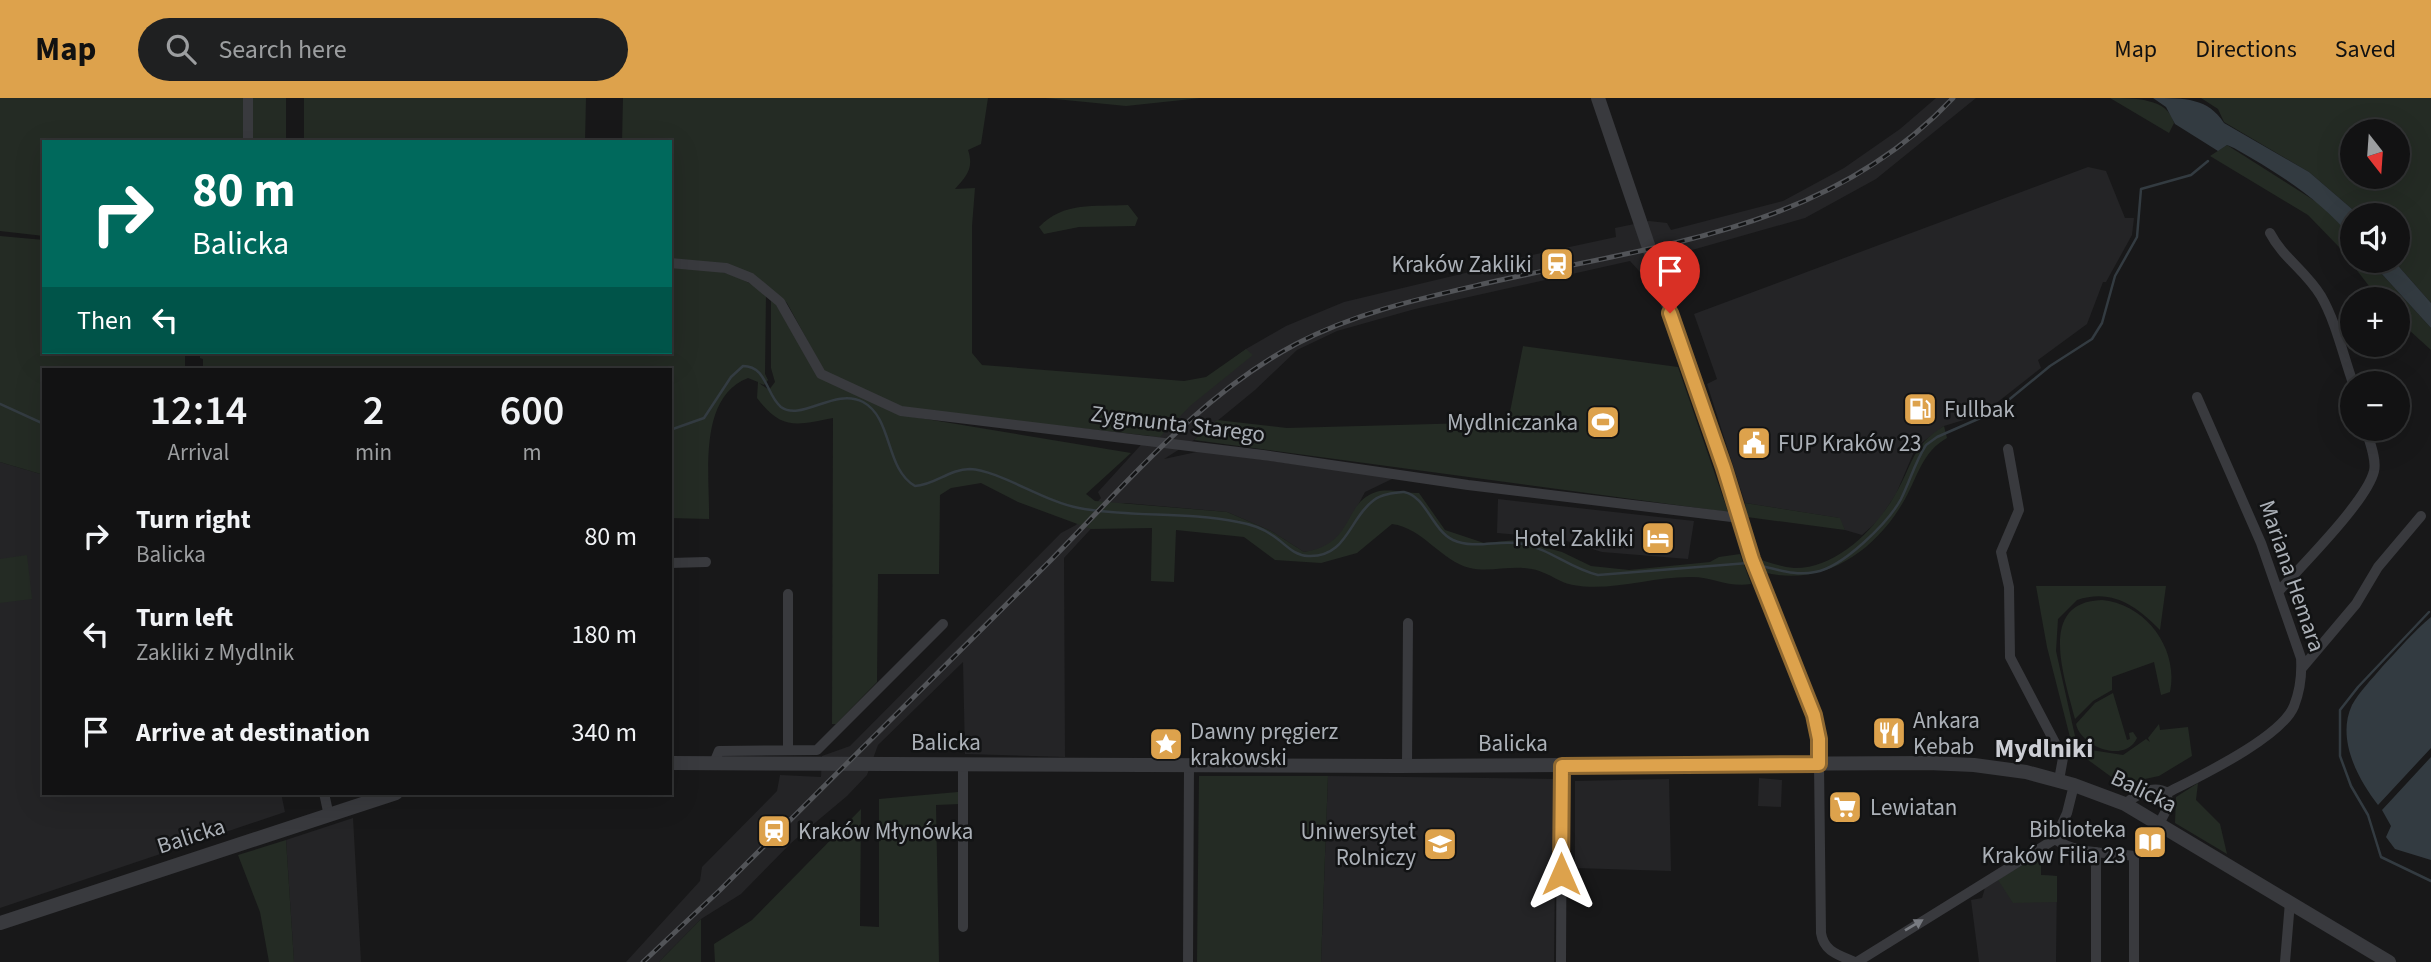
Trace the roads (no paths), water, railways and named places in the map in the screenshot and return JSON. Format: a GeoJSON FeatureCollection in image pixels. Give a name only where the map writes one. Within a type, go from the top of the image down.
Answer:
{"type":"FeatureCollection","features":[{"type":"Feature","properties":{"kind":"street"},"geometry":{"type":"LineString","coordinates":[[247,140],[248,98]]}},
{"type":"Feature","properties":{"kind":"street"},"geometry":{"type":"LineString","coordinates":[[1598,98],[1753,563],[1814,715],[1819,739],[1823,944],[1829,950],[1856,962],[2055,839],[2067,813],[2074,785]]}},
{"type":"Feature","properties":{"kind":"street"},"geometry":{"type":"LineString","coordinates":[[2270,233],[2283,256],[2296,263],[2322,298],[2349,371]]}},
{"type":"Feature","properties":{"kind":"street","name":"Zygmunta Starego"},"geometry":{"type":"LineString","coordinates":[[672,263],[726,268],[751,278],[780,302],[821,374],[901,411],[1263,455],[1468,485],[1740,518]]}},
{"type":"Feature","properties":{"kind":"street","name":"Mariana Hemara"},"geometry":{"type":"LineString","coordinates":[[2125,804],[2152,790],[2159,789],[2167,793],[2238,755],[2281,724],[2294,708],[2302,668],[2279,591],[2248,509],[2197,397]]}},
{"type":"Feature","properties":{"kind":"street"},"geometry":{"type":"LineString","coordinates":[[2279,591],[2358,500],[2371,480],[2375,470],[2369,441]]}},
{"type":"Feature","properties":{"kind":"street"},"geometry":{"type":"LineString","coordinates":[[2008,449],[2019,510],[2001,552],[2010,587],[2010,657],[2063,758],[2059,780]]}},
{"type":"Feature","properties":{"kind":"street"},"geometry":{"type":"LineString","coordinates":[[2302,668],[2356,604],[2378,567],[2421,516]]}},
{"type":"Feature","properties":{"kind":"street"},"geometry":{"type":"LineString","coordinates":[[672,563],[706,562]]}},
{"type":"Feature","properties":{"kind":"street"},"geometry":{"type":"LineString","coordinates":[[788,594],[788,750]]}},
{"type":"Feature","properties":{"kind":"street"},"geometry":{"type":"LineString","coordinates":[[1407,766],[1408,623]]}},
{"type":"Feature","properties":{"kind":"street"},"geometry":{"type":"LineString","coordinates":[[714,763],[719,751],[817,750],[827,743],[943,624]]}},
{"type":"Feature","properties":{"kind":"street","name":"Balicka"},"geometry":{"type":"LineString","coordinates":[[672,763],[1407,766],[1965,764],[2059,780],[2125,804],[2160,822],[2389,962]]}},
{"type":"Feature","properties":{"kind":"street"},"geometry":{"type":"LineString","coordinates":[[963,765],[963,926]]}},
{"type":"Feature","properties":{"kind":"street"},"geometry":{"type":"LineString","coordinates":[[1188,962],[1189,765]]}},
{"type":"Feature","properties":{"kind":"street"},"geometry":{"type":"LineString","coordinates":[[1562,766],[1562,962]]}},
{"type":"Feature","properties":{"kind":"street"},"geometry":{"type":"LineString","coordinates":[[2160,822],[2168,807],[2167,793]]}},
{"type":"Feature","properties":{"kind":"street"},"geometry":{"type":"LineString","coordinates":[[324,795],[329,816]]}},
{"type":"Feature","properties":{"kind":"street","name":"Balicka"},"geometry":{"type":"LineString","coordinates":[[0,923],[390,795]]}},
{"type":"Feature","properties":{"kind":"street"},"geometry":{"type":"LineString","coordinates":[[2055,839],[2065,846],[2134,856],[2134,962]]}},
{"type":"Feature","properties":{"kind":"street"},"geometry":{"type":"LineString","coordinates":[[2096,852],[2096,962]]}},
{"type":"Feature","properties":{"kind":"street"},"geometry":{"type":"LineString","coordinates":[[2285,962],[2290,902]]}},
{"type":"Feature","properties":{"kind":"waterway"},"geometry":{"type":"LineString","coordinates":[[1761,566],[1808,573],[1826,569],[1838,562],[1875,532],[1895,509],[1926,445],[1937,437],[1994,412],[2050,366],[2092,339],[2102,323],[2115,276],[2137,237],[2141,189],[2191,175],[2208,161]]}},
{"type":"Feature","properties":{"kind":"waterway"},"geometry":{"type":"LineString","coordinates":[[672,429],[704,418],[731,377],[743,366],[757,371],[776,402],[789,410],[841,399],[863,402],[880,419],[898,468],[915,486],[970,469],[1008,480],[1052,500],[1079,508],[1198,517],[1247,524],[1260,528],[1297,553],[1308,556],[1331,551],[1374,500],[1384,495],[1404,492],[1418,500],[1440,529],[1453,540],[1470,544],[1523,544],[1598,575],[1748,563]]}},
{"type":"Feature","properties":{"kind":"waterway"},"geometry":{"type":"LineString","coordinates":[[0,404],[42,423]]}},
{"type":"Feature","properties":{"kind":"waterway"},"geometry":{"type":"LineString","coordinates":[[2429,612],[2358,687],[2340,710],[2340,756],[2351,786],[2368,815],[2381,857],[2431,881]]}},
{"type":"Feature","properties":{"kind":"railway"},"geometry":{"type":"LineString","coordinates":[[643,962],[719,891],[1166,442],[1228,388],[1261,365],[1318,333],[1387,308],[1483,284],[1673,243],[1734,227],[1794,205],[1850,178],[1904,143],[1953,98]]}},
{"type":"Feature","properties":{"kind":"place","name":"Kraków Zakliki"},"geometry":{"type":"Point","coordinates":[1557,264]}},
{"type":"Feature","properties":{"kind":"place","name":"Fullbak"},"geometry":{"type":"Point","coordinates":[1920,409]}},
{"type":"Feature","properties":{"kind":"place","name":"Mydlniczanka"},"geometry":{"type":"Point","coordinates":[1603,422]}},
{"type":"Feature","properties":{"kind":"place","name":"FUP Kraków 23"},"geometry":{"type":"Point","coordinates":[1754,443]}},
{"type":"Feature","properties":{"kind":"place","name":"Hotel Zakliki"},"geometry":{"type":"Point","coordinates":[1658,538]}},
{"type":"Feature","properties":{"kind":"place","name":"Ankara Kebab"},"geometry":{"type":"Point","coordinates":[1889,733]}},
{"type":"Feature","properties":{"kind":"place","name":"Dawny pręgierz krakowski"},"geometry":{"type":"Point","coordinates":[1166,744]}},
{"type":"Feature","properties":{"kind":"place","name":"Lewiatan"},"geometry":{"type":"Point","coordinates":[1845,807]}},
{"type":"Feature","properties":{"kind":"place","name":"Kraków Młynówka"},"geometry":{"type":"Point","coordinates":[774,831]}},
{"type":"Feature","properties":{"kind":"place","name":"Biblioteka Kraków Filia 23"},"geometry":{"type":"Point","coordinates":[2150,842]}},
{"type":"Feature","properties":{"kind":"place","name":"Uniwersytet Rolniczy"},"geometry":{"type":"Point","coordinates":[1440,844]}},
{"type":"Feature","properties":{"kind":"district","name":"Mydlniki"},"geometry":{"type":"Point","coordinates":[2044,748]}}]}
